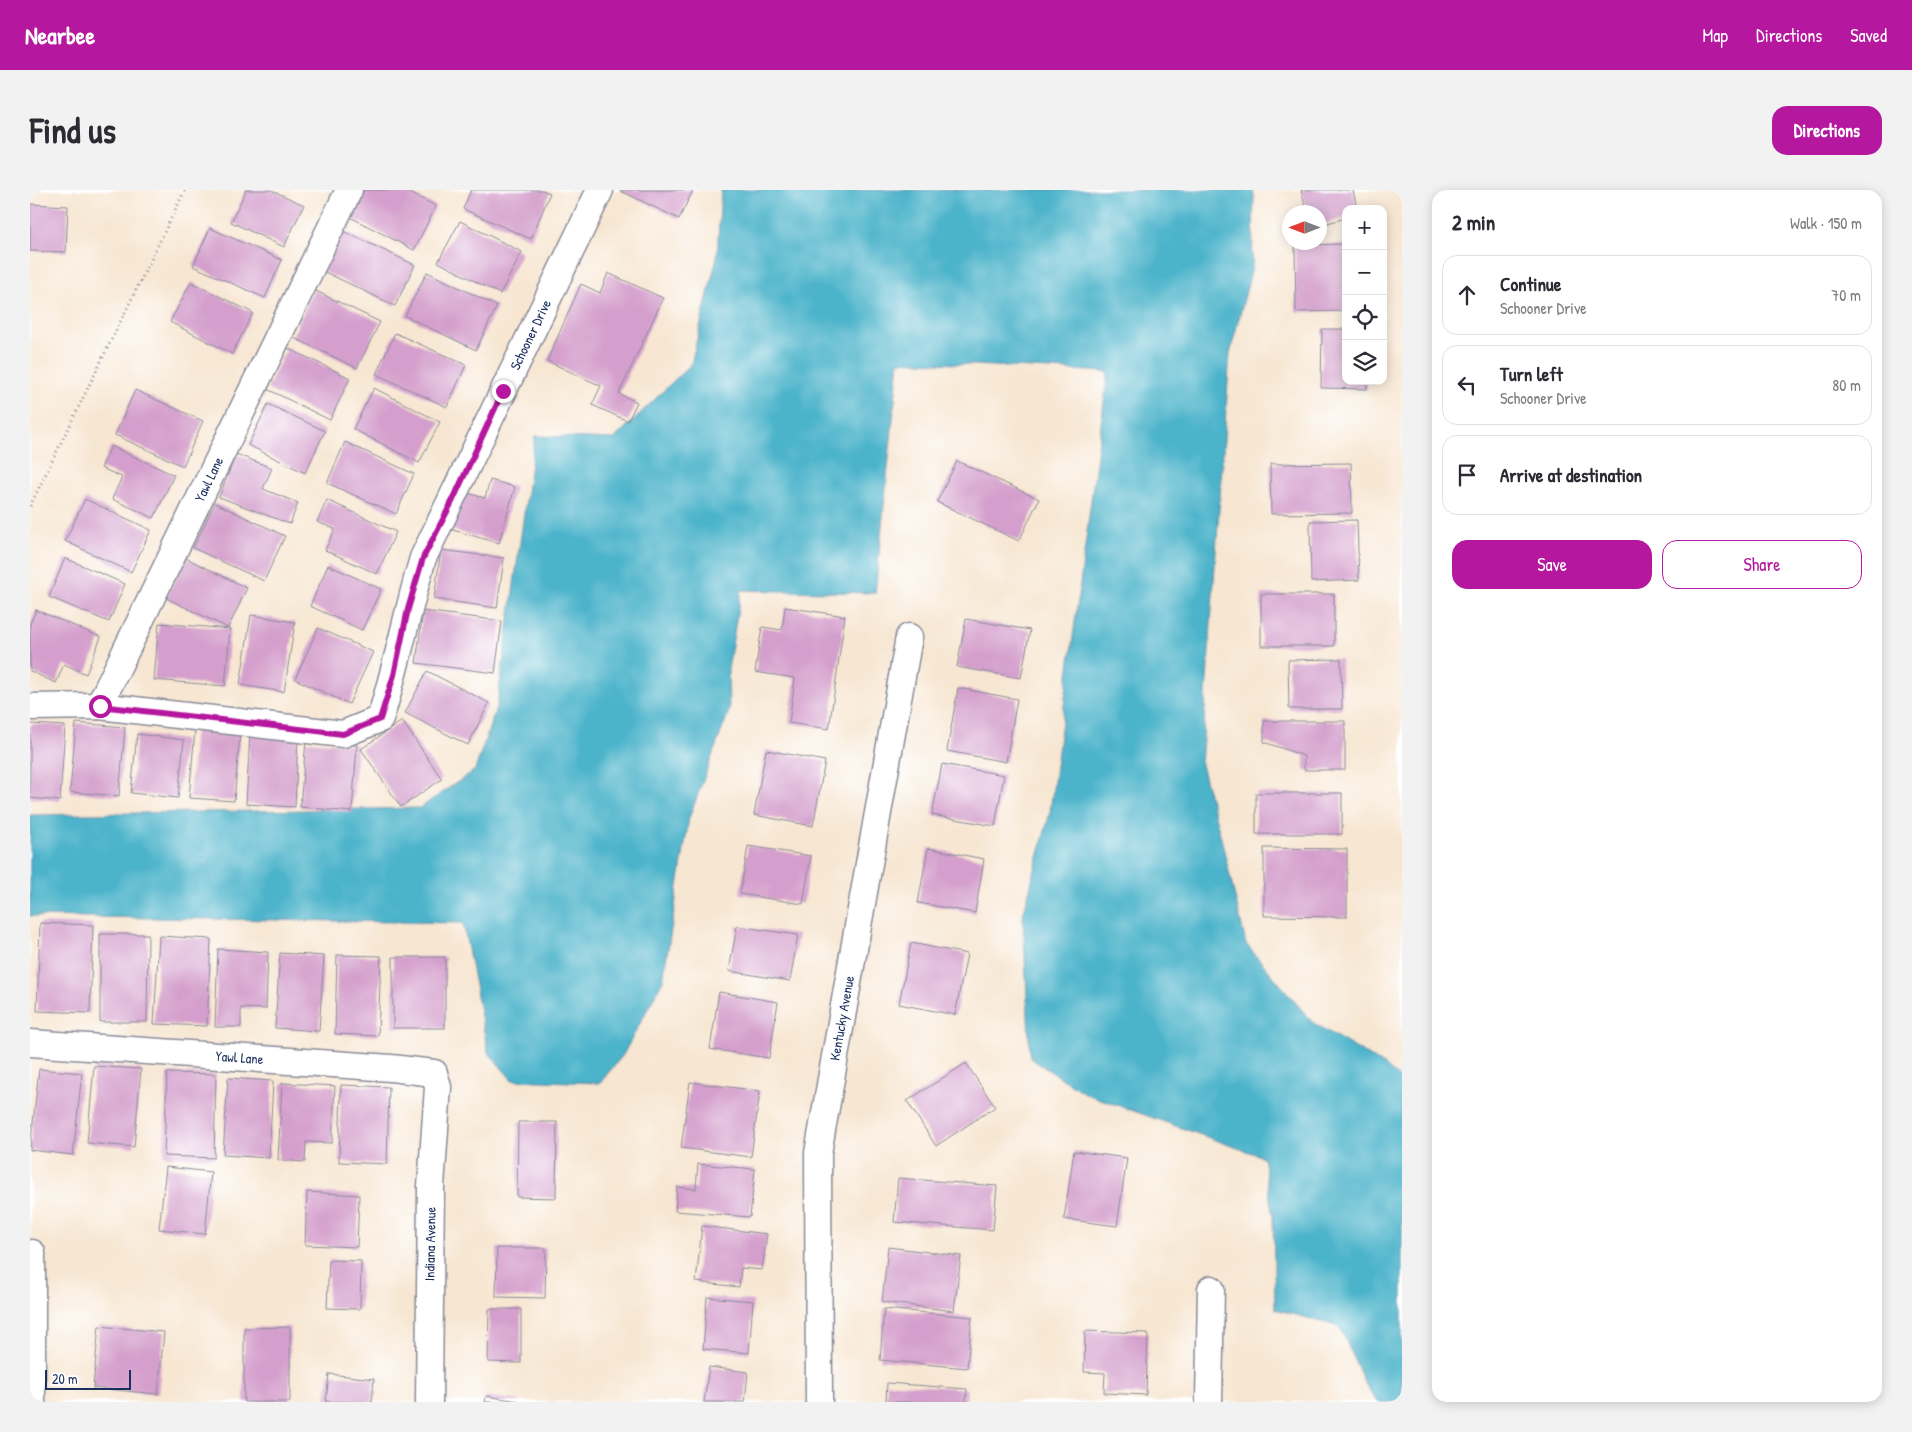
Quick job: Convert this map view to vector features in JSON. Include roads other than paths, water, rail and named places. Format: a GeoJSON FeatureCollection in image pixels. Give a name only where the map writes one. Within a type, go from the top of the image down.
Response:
{"type":"FeatureCollection","features":[{"type":"Feature","properties":{"kind":"street","name":"Yawl Lane"},"geometry":{"type":"LineString","coordinates":[[100,706],[349,190]]}},
{"type":"Feature","properties":{"kind":"street","name":"Schooner Drive"},"geometry":{"type":"LineString","coordinates":[[100,706],[343,734],[380,719],[394,675],[408,609],[423,558],[453,500],[600,190]]}},
{"type":"Feature","properties":{"kind":"street","name":"Kentucky Avenue"},"geometry":{"type":"LineString","coordinates":[[819,1402],[818,1153],[908,637]]}},
{"type":"Feature","properties":{"kind":"street"},"geometry":{"type":"LineString","coordinates":[[30,707],[100,706]]}},
{"type":"Feature","properties":{"kind":"street","name":"Yawl Lane"},"geometry":{"type":"LineString","coordinates":[[30,1043],[391,1068],[434,1073],[438,1087]]}},
{"type":"Feature","properties":{"kind":"street","name":"Indiana Avenue"},"geometry":{"type":"LineString","coordinates":[[429,1402],[431,1186],[438,1087]]}},
{"type":"Feature","properties":{"kind":"street"},"geometry":{"type":"LineString","coordinates":[[32,1253],[32,1402]]}},
{"type":"Feature","properties":{"kind":"street"},"geometry":{"type":"LineString","coordinates":[[1209,1402],[1211,1289]]}},
{"type":"Feature","properties":{"kind":"water"},"geometry":{"type":"Polygon","coordinates":[[[721,190],[1252,190],[1254,195],[1252,268],[1230,353],[1201,765],[1221,838],[1246,944],[1312,1022],[1387,1067],[1402,1081],[1402,1402],[1377,1402],[1364,1382],[1340,1327],[1275,1309],[1273,1217],[1263,1157],[1086,1094],[1030,1058],[1023,915],[1050,812],[1108,372],[899,361],[875,593],[741,590],[728,669],[729,711],[689,818],[663,980],[623,1055],[600,1083],[512,1080],[488,1052],[463,923],[30,916],[30,815],[420,808],[475,770],[497,705],[535,436],[614,439],[691,364],[717,257],[721,190]]]}}]}
